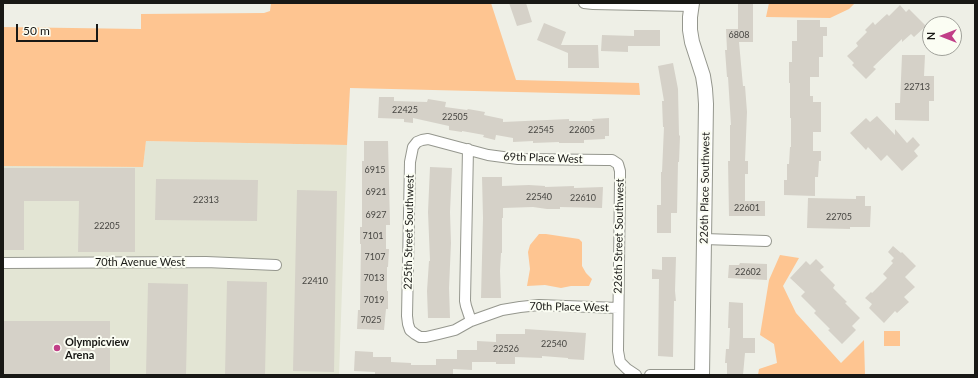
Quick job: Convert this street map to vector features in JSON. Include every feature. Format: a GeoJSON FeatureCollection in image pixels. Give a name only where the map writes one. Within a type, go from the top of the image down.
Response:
{"type":"FeatureCollection","features":[{"type":"Feature","properties":{"kind":"street"},"geometry":{"type":"LineString","coordinates":[[584,3],[692,4]]}},
{"type":"Feature","properties":{"kind":"street","name":"226th Place Southwest"},"geometry":{"type":"LineString","coordinates":[[692,4],[690,30],[692,42],[703,76],[706,104],[702,375]]}},
{"type":"Feature","properties":{"kind":"street","name":"69th Place West"},"geometry":{"type":"LineString","coordinates":[[422,140],[428,139],[488,155],[518,159],[612,160],[618,164]]}},
{"type":"Feature","properties":{"kind":"street","name":"225th Street Southwest"},"geometry":{"type":"LineString","coordinates":[[410,330],[407,316],[410,162],[413,147],[417,142],[422,140]]}},
{"type":"Feature","properties":{"kind":"street"},"geometry":{"type":"LineString","coordinates":[[468,149],[465,301],[471,321]]}},
{"type":"Feature","properties":{"kind":"street","name":"226th Street Southwest"},"geometry":{"type":"LineString","coordinates":[[618,164],[620,171],[618,308]]}},
{"type":"Feature","properties":{"kind":"street"},"geometry":{"type":"LineString","coordinates":[[704,239],[766,241]]}},
{"type":"Feature","properties":{"kind":"street","name":"70th Avenue West"},"geometry":{"type":"LineString","coordinates":[[3,262],[206,262],[276,265]]}},
{"type":"Feature","properties":{"kind":"street","name":"70th Place West"},"geometry":{"type":"LineString","coordinates":[[410,330],[420,337],[426,337],[455,330],[471,321],[502,310],[520,307],[539,305],[618,308],[618,351],[620,362],[626,369],[636,375]]}},
{"type":"Feature","properties":{"kind":"street"},"geometry":{"type":"LineString","coordinates":[[650,375],[702,375]]}},
{"type":"Feature","properties":{"kind":"shaded area"},"geometry":{"type":"Polygon","coordinates":[[[271,3],[491,3],[516,80],[639,83],[640,95],[350,88],[347,145],[146,141],[143,167],[3,166],[3,27],[141,29],[141,14],[264,13],[270,11],[271,3]]]}},
{"type":"Feature","properties":{"kind":"shaded area"},"geometry":{"type":"Polygon","coordinates":[[[769,3],[855,3],[849,9],[830,18],[766,17],[769,3]]]}},
{"type":"Feature","properties":{"kind":"shaded area"},"geometry":{"type":"Polygon","coordinates":[[[146,141],[347,145],[339,375],[3,375],[3,166],[143,167],[146,141]]]}},
{"type":"Feature","properties":{"kind":"shaded area"},"geometry":{"type":"Polygon","coordinates":[[[539,234],[579,239],[582,242],[582,266],[592,279],[589,286],[571,286],[561,288],[545,285],[527,286],[530,269],[528,252],[530,245],[539,234]]]}},
{"type":"Feature","properties":{"kind":"shaded area"},"geometry":{"type":"Polygon","coordinates":[[[780,255],[799,258],[783,286],[796,313],[841,363],[864,340],[865,375],[758,375],[759,369],[777,363],[774,344],[760,335],[769,280],[780,255]]]}},
{"type":"Feature","properties":{"kind":"shaded area"},"geometry":{"type":"Polygon","coordinates":[[[884,331],[900,331],[900,346],[884,346],[884,331]]]}},
{"type":"Feature","properties":{"kind":"building"},"geometry":{"type":"Polygon","coordinates":[[[509,3],[526,3],[532,22],[517,26],[509,3]]]}},
{"type":"Feature","properties":{"kind":"building"},"geometry":{"type":"Polygon","coordinates":[[[738,3],[753,3],[753,42],[739,42],[747,112],[745,161],[748,161],[748,174],[745,174],[745,201],[765,201],[765,216],[729,216],[728,161],[730,161],[731,125],[725,50],[727,50],[726,29],[738,29],[738,3]]]}},
{"type":"Feature","properties":{"kind":"building"},"geometry":{"type":"Polygon","coordinates":[[[900,5],[906,12],[909,9],[922,22],[922,30],[914,37],[911,34],[902,42],[902,39],[873,67],[876,69],[866,79],[852,65],[854,63],[847,56],[858,46],[856,43],[867,32],[865,30],[873,22],[875,25],[887,14],[889,16],[900,5]]]}},
{"type":"Feature","properties":{"kind":"building"},"geometry":{"type":"Polygon","coordinates":[[[797,20],[820,20],[820,27],[827,27],[827,36],[823,36],[823,57],[819,57],[819,77],[810,77],[810,96],[813,96],[813,102],[821,102],[821,132],[813,132],[813,151],[821,151],[818,177],[815,177],[815,196],[784,195],[784,180],[787,180],[787,164],[789,164],[791,147],[789,62],[792,62],[792,41],[797,41],[797,20]]]}},
{"type":"Feature","properties":{"kind":"building"},"geometry":{"type":"Polygon","coordinates":[[[544,23],[566,32],[561,45],[598,45],[599,68],[568,68],[568,53],[537,40],[544,23]]]}},
{"type":"Feature","properties":{"kind":"building"},"geometry":{"type":"Polygon","coordinates":[[[634,30],[660,30],[660,46],[628,46],[628,52],[601,51],[602,35],[634,36],[634,30]]]}},
{"type":"Feature","properties":{"kind":"building"},"geometry":{"type":"Polygon","coordinates":[[[902,55],[925,56],[924,76],[934,76],[934,101],[929,101],[929,121],[895,120],[895,103],[900,103],[902,55]]]}},
{"type":"Feature","properties":{"kind":"building"},"geometry":{"type":"Polygon","coordinates":[[[673,63],[678,89],[680,136],[677,213],[671,213],[671,233],[657,233],[657,205],[661,205],[661,172],[664,127],[662,101],[664,101],[658,66],[673,63]]]}},
{"type":"Feature","properties":{"kind":"building"},"geometry":{"type":"Polygon","coordinates":[[[379,97],[394,97],[394,101],[427,102],[428,99],[446,102],[445,107],[485,112],[484,115],[503,119],[503,122],[569,119],[569,121],[593,121],[592,119],[609,118],[609,136],[605,136],[605,139],[584,140],[584,143],[533,143],[533,141],[513,142],[513,138],[496,135],[495,140],[483,137],[484,135],[449,130],[449,126],[413,118],[413,123],[404,122],[404,119],[378,118],[379,97]]]}},
{"type":"Feature","properties":{"kind":"building"},"geometry":{"type":"Polygon","coordinates":[[[877,116],[895,135],[895,129],[907,143],[913,137],[920,145],[914,151],[918,156],[902,171],[887,155],[881,161],[868,147],[866,150],[850,133],[866,118],[870,122],[877,116]]]}},
{"type":"Feature","properties":{"kind":"building"},"geometry":{"type":"Polygon","coordinates":[[[364,141],[388,141],[390,225],[386,225],[386,249],[389,249],[387,267],[388,309],[386,309],[384,330],[357,329],[358,310],[360,310],[360,227],[362,227],[362,161],[364,161],[364,141]]]}},
{"type":"Feature","properties":{"kind":"building"},"geometry":{"type":"Polygon","coordinates":[[[430,167],[452,168],[450,212],[450,318],[428,318],[427,291],[430,261],[428,212],[430,167]]]}},
{"type":"Feature","properties":{"kind":"building"},"geometry":{"type":"Polygon","coordinates":[[[3,168],[135,168],[135,252],[78,252],[79,201],[24,201],[24,250],[3,250],[3,168]]]}},
{"type":"Feature","properties":{"kind":"building"},"geometry":{"type":"Polygon","coordinates":[[[482,177],[502,177],[502,186],[574,186],[574,188],[603,187],[602,208],[503,208],[500,271],[501,298],[481,298],[483,218],[482,177]]]}},
{"type":"Feature","properties":{"kind":"building"},"geometry":{"type":"Polygon","coordinates":[[[156,179],[258,180],[257,221],[155,220],[156,179]]]}},
{"type":"Feature","properties":{"kind":"building"},"geometry":{"type":"Polygon","coordinates":[[[297,190],[337,191],[334,372],[293,371],[297,190]]]}},
{"type":"Feature","properties":{"kind":"building"},"geometry":{"type":"Polygon","coordinates":[[[856,196],[865,196],[865,206],[871,206],[870,227],[850,227],[850,229],[807,228],[808,198],[856,199],[856,196]]]}},
{"type":"Feature","properties":{"kind":"building"},"geometry":{"type":"Polygon","coordinates":[[[893,246],[901,253],[902,252],[916,266],[905,277],[915,287],[904,297],[909,302],[897,313],[895,311],[884,323],[869,308],[872,304],[865,298],[887,278],[883,274],[893,263],[891,261],[894,258],[888,252],[893,246]]]}},
{"type":"Feature","properties":{"kind":"building"},"geometry":{"type":"Polygon","coordinates":[[[662,257],[676,257],[676,301],[674,301],[673,357],[658,356],[659,279],[652,279],[652,269],[662,270],[662,257]]]}},
{"type":"Feature","properties":{"kind":"building"},"geometry":{"type":"Polygon","coordinates":[[[816,259],[824,267],[820,270],[835,285],[833,288],[860,318],[852,326],[856,330],[842,344],[814,313],[816,311],[801,296],[805,292],[790,278],[806,261],[810,265],[816,259]]]}},
{"type":"Feature","properties":{"kind":"building"},"geometry":{"type":"Polygon","coordinates":[[[740,263],[767,264],[767,280],[728,278],[729,265],[739,265],[740,263]]]}},
{"type":"Feature","properties":{"kind":"building"},"geometry":{"type":"Polygon","coordinates":[[[227,281],[267,282],[265,375],[225,375],[227,281]]]}},
{"type":"Feature","properties":{"kind":"building"},"geometry":{"type":"Polygon","coordinates":[[[148,283],[188,284],[186,375],[146,375],[148,283]]]}},
{"type":"Feature","properties":{"kind":"building"},"geometry":{"type":"Polygon","coordinates":[[[729,302],[743,303],[743,338],[755,338],[755,353],[745,353],[743,375],[727,375],[727,363],[725,363],[726,349],[729,349],[729,302]]]}},
{"type":"Feature","properties":{"kind":"building","name":"Olympicview Arena"},"geometry":{"type":"Polygon","coordinates":[[[3,321],[110,321],[110,375],[3,375],[3,321]]]}},
{"type":"Feature","properties":{"kind":"building"},"geometry":{"type":"Polygon","coordinates":[[[525,329],[586,333],[584,360],[542,356],[542,358],[515,357],[515,364],[472,362],[472,370],[453,369],[453,375],[375,375],[375,372],[354,371],[355,351],[373,352],[373,357],[391,357],[391,362],[411,363],[411,365],[436,365],[436,359],[457,359],[457,350],[477,350],[477,341],[496,342],[496,334],[525,334],[525,329]]]}},
{"type":"Feature","properties":{"kind":"place","name":"Olympicview Arena"},"geometry":{"type":"Point","coordinates":[57,348]}}]}
